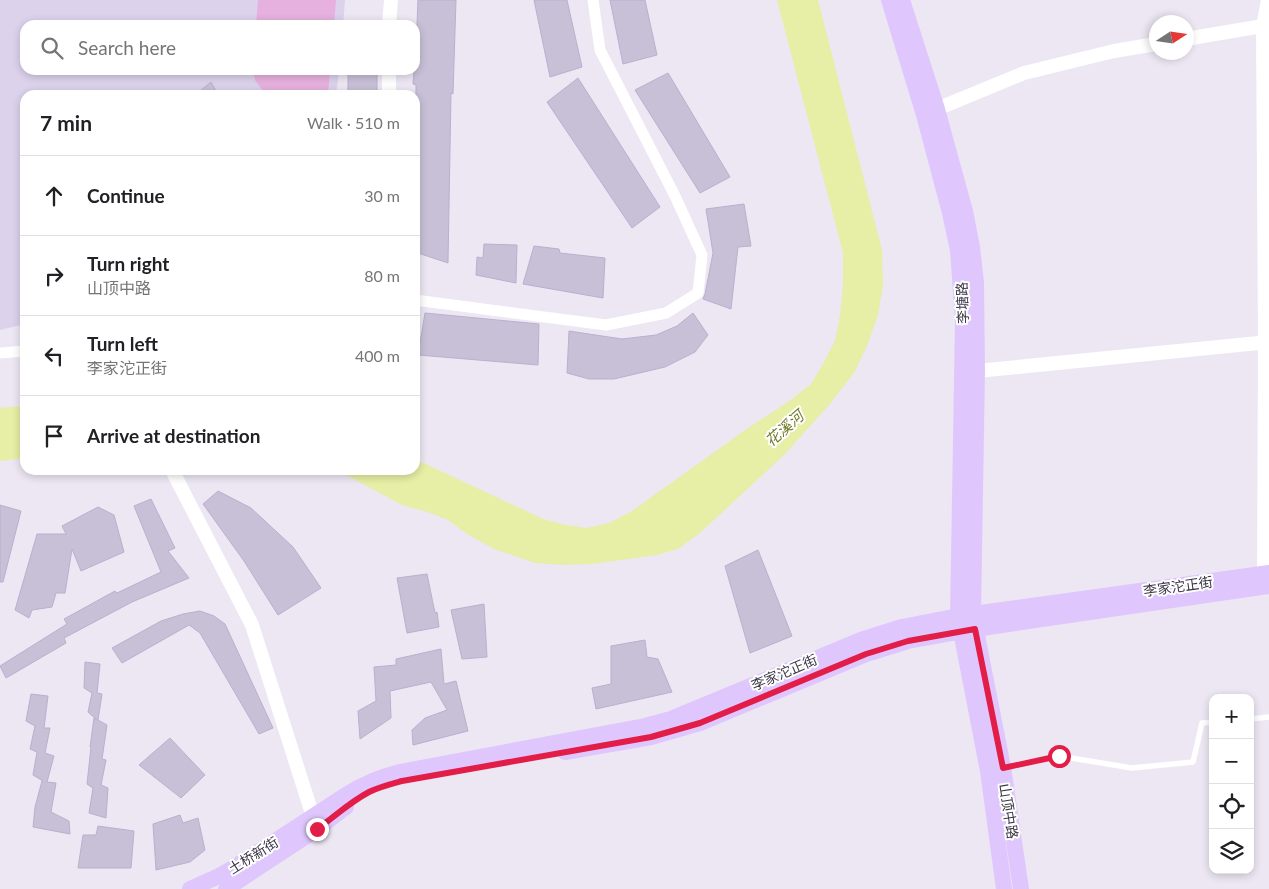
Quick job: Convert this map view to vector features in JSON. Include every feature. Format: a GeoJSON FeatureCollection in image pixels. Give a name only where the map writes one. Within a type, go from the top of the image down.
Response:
{"type":"FeatureCollection","features":[{"type":"Feature","properties":{"kind":"main road","name":"李塘路"},"geometry":{"type":"LineString","coordinates":[[889,0],[931,112],[965,211],[972,247],[976,283],[977,371],[966,623]]}},
{"type":"Feature","properties":{"kind":"main road","name":"李塘路"},"geometry":{"type":"LineString","coordinates":[[902,0],[931,112],[958,250],[963,321],[966,623]]}},
{"type":"Feature","properties":{"kind":"main road","name":"李家沱正街"},"geometry":{"type":"LineString","coordinates":[[315,823],[363,785],[381,777],[645,726],[671,719],[695,711],[861,640],[902,627],[966,623],[1266,580]]}},
{"type":"Feature","properties":{"kind":"main road","name":"山顶中路"},"geometry":{"type":"LineString","coordinates":[[966,623],[1003,768],[1021,889]]}},
{"type":"Feature","properties":{"kind":"main road","name":"山顶中路"},"geometry":{"type":"LineString","coordinates":[[966,623],[1004,889]]}},
{"type":"Feature","properties":{"kind":"main road","name":"土桥新街"},"geometry":{"type":"LineString","coordinates":[[190,889],[219,876],[315,823]]}},
{"type":"Feature","properties":{"kind":"main road","name":"土桥新街"},"geometry":{"type":"LineString","coordinates":[[226,889],[315,823]]}},
{"type":"Feature","properties":{"kind":"street"},"geometry":{"type":"LineString","coordinates":[[389,20],[391,0]]}},
{"type":"Feature","properties":{"kind":"street"},"geometry":{"type":"LineString","coordinates":[[420,301],[606,325],[666,313],[698,294],[702,255],[675,196],[600,50],[593,0]]}},
{"type":"Feature","properties":{"kind":"street"},"geometry":{"type":"LineString","coordinates":[[1266,580],[1266,26],[1268,0]]}},
{"type":"Feature","properties":{"kind":"street"},"geometry":{"type":"LineString","coordinates":[[1194,38],[1266,26]]}},
{"type":"Feature","properties":{"kind":"street"},"geometry":{"type":"LineString","coordinates":[[931,112],[1024,73],[1114,51],[1149,45]]}},
{"type":"Feature","properties":{"kind":"street"},"geometry":{"type":"LineString","coordinates":[[388,90],[389,75]]}},
{"type":"Feature","properties":{"kind":"street"},"geometry":{"type":"LineString","coordinates":[[977,371],[1267,342]]}},
{"type":"Feature","properties":{"kind":"street"},"geometry":{"type":"LineString","coordinates":[[0,354],[20,352]]}},
{"type":"Feature","properties":{"kind":"street"},"geometry":{"type":"LineString","coordinates":[[175,475],[252,625],[315,823]]}},
{"type":"Feature","properties":{"kind":"lane"},"geometry":{"type":"LineString","coordinates":[[1254,719],[1269,717]]}},
{"type":"Feature","properties":{"kind":"lane"},"geometry":{"type":"LineString","coordinates":[[1003,768],[1059,756],[1132,768],[1193,762],[1202,724],[1209,723]]}},
{"type":"Feature","properties":{"kind":"shaded area"},"geometry":{"type":"Polygon","coordinates":[[[0,0],[345,0],[343,20],[20,20],[20,75],[338,75],[337,90],[20,90],[20,325],[0,330],[0,0]]]}},
{"type":"Feature","properties":{"kind":"shaded area"},"geometry":{"type":"Polygon","coordinates":[[[258,0],[336,0],[334,20],[256,20],[258,0]]]}},
{"type":"Feature","properties":{"kind":"shaded area"},"geometry":{"type":"Polygon","coordinates":[[[254,75],[330,75],[328,90],[262,90],[255,80],[254,75]]]}},
{"type":"Feature","properties":{"kind":"water","name":"花溪河"},"geometry":{"type":"Polygon","coordinates":[[[777,0],[818,0],[882,250],[883,285],[878,315],[867,346],[854,373],[829,405],[785,454],[700,533],[678,549],[657,555],[592,564],[563,565],[535,563],[494,549],[467,534],[448,520],[402,505],[346,475],[420,475],[420,461],[543,519],[586,528],[609,523],[632,511],[811,384],[835,341],[843,286],[843,253],[777,0]]]}},
{"type":"Feature","properties":{"kind":"water"},"geometry":{"type":"Polygon","coordinates":[[[20,406],[20,459],[0,461],[0,408],[20,406]]]}},
{"type":"Feature","properties":{"kind":"building"},"geometry":{"type":"Polygon","coordinates":[[[418,0],[456,0],[453,94],[451,93],[448,263],[420,254],[420,90],[416,90],[416,85],[413,84],[414,75],[420,75],[420,20],[417,20],[418,0]]]}},
{"type":"Feature","properties":{"kind":"building"},"geometry":{"type":"Polygon","coordinates":[[[534,0],[567,0],[582,67],[550,77],[534,0]]]}},
{"type":"Feature","properties":{"kind":"building"},"geometry":{"type":"Polygon","coordinates":[[[610,0],[645,0],[657,55],[623,64],[610,0]]]}},
{"type":"Feature","properties":{"kind":"building"},"geometry":{"type":"Polygon","coordinates":[[[668,73],[730,177],[700,193],[635,90],[668,73]]]}},
{"type":"Feature","properties":{"kind":"building"},"geometry":{"type":"Polygon","coordinates":[[[348,75],[377,75],[377,90],[348,90],[348,75]]]}},
{"type":"Feature","properties":{"kind":"building"},"geometry":{"type":"Polygon","coordinates":[[[578,78],[660,207],[632,228],[547,102],[578,78]]]}},
{"type":"Feature","properties":{"kind":"building"},"geometry":{"type":"Polygon","coordinates":[[[211,82],[215,90],[201,90],[211,82]]]}},
{"type":"Feature","properties":{"kind":"building"},"geometry":{"type":"Polygon","coordinates":[[[744,204],[751,246],[738,247],[731,309],[703,299],[713,253],[706,209],[744,204]]]}},
{"type":"Feature","properties":{"kind":"building"},"geometry":{"type":"Polygon","coordinates":[[[484,244],[517,245],[516,283],[476,275],[477,257],[483,258],[484,244]]]}},
{"type":"Feature","properties":{"kind":"building"},"geometry":{"type":"Polygon","coordinates":[[[534,246],[559,249],[560,253],[605,258],[603,298],[523,284],[534,246]]]}},
{"type":"Feature","properties":{"kind":"building"},"geometry":{"type":"Polygon","coordinates":[[[425,313],[539,324],[538,365],[420,355],[425,313]]]}},
{"type":"Feature","properties":{"kind":"building"},"geometry":{"type":"Polygon","coordinates":[[[693,313],[708,335],[695,352],[665,367],[614,379],[589,379],[567,373],[569,331],[622,339],[656,335],[677,326],[693,313]]]}},
{"type":"Feature","properties":{"kind":"building"},"geometry":{"type":"Polygon","coordinates":[[[218,491],[251,508],[293,547],[321,588],[278,615],[244,561],[203,504],[218,491]]]}},
{"type":"Feature","properties":{"kind":"building"},"geometry":{"type":"Polygon","coordinates":[[[151,499],[175,548],[168,551],[189,578],[132,602],[64,638],[66,643],[6,678],[0,666],[67,624],[64,619],[115,591],[117,593],[161,572],[134,506],[151,499]]]}},
{"type":"Feature","properties":{"kind":"building"},"geometry":{"type":"Polygon","coordinates":[[[0,505],[21,511],[3,582],[0,582],[0,505]]]}},
{"type":"Feature","properties":{"kind":"building"},"geometry":{"type":"Polygon","coordinates":[[[98,507],[114,515],[124,552],[81,571],[72,549],[65,593],[56,593],[52,607],[32,610],[29,618],[15,610],[37,534],[66,534],[62,526],[98,507]]]}},
{"type":"Feature","properties":{"kind":"building"},"geometry":{"type":"Polygon","coordinates":[[[758,550],[792,636],[750,653],[725,566],[758,550]]]}},
{"type":"Feature","properties":{"kind":"building"},"geometry":{"type":"Polygon","coordinates":[[[427,574],[439,627],[407,633],[397,578],[427,574]]]}},
{"type":"Feature","properties":{"kind":"building"},"geometry":{"type":"Polygon","coordinates":[[[484,604],[487,657],[462,659],[451,610],[484,604]]]}},
{"type":"Feature","properties":{"kind":"building"},"geometry":{"type":"Polygon","coordinates":[[[200,611],[214,616],[225,624],[273,728],[259,734],[200,633],[189,625],[122,663],[112,648],[161,621],[200,611]]]}},
{"type":"Feature","properties":{"kind":"building"},"geometry":{"type":"Polygon","coordinates":[[[645,640],[647,657],[658,659],[672,692],[596,709],[592,688],[611,684],[611,646],[645,640]]]}},
{"type":"Feature","properties":{"kind":"building"},"geometry":{"type":"Polygon","coordinates":[[[441,649],[444,684],[456,681],[468,731],[413,745],[412,730],[425,718],[447,710],[431,682],[390,691],[391,718],[360,739],[358,711],[376,701],[374,667],[396,665],[396,659],[441,649]]]}},
{"type":"Feature","properties":{"kind":"building"},"geometry":{"type":"Polygon","coordinates":[[[85,662],[100,664],[97,693],[102,694],[98,720],[107,725],[102,759],[106,760],[101,785],[108,788],[106,818],[89,813],[93,788],[87,784],[90,747],[94,718],[97,720],[88,712],[92,693],[84,688],[85,662]]]}},
{"type":"Feature","properties":{"kind":"building"},"geometry":{"type":"Polygon","coordinates":[[[31,694],[48,696],[44,728],[50,728],[45,753],[54,756],[47,782],[56,783],[51,812],[69,821],[70,834],[33,827],[35,807],[43,781],[33,775],[37,752],[30,749],[35,726],[26,721],[31,694]]]}},
{"type":"Feature","properties":{"kind":"building"},"geometry":{"type":"Polygon","coordinates":[[[170,738],[205,775],[181,798],[139,765],[170,738]]]}},
{"type":"Feature","properties":{"kind":"building"},"geometry":{"type":"Polygon","coordinates":[[[180,815],[183,823],[198,818],[205,850],[190,862],[156,870],[153,824],[180,815]]]}},
{"type":"Feature","properties":{"kind":"building"},"geometry":{"type":"Polygon","coordinates":[[[98,826],[134,831],[131,868],[78,868],[83,835],[96,835],[98,826]]]}},
{"type":"Feature","properties":{"kind":"route"},"geometry":{"type":"LineString","coordinates":[[317,829],[352,803],[368,793],[385,786],[402,781],[651,737],[678,730],[700,723],[886,647],[908,641],[975,629],[1003,768],[1059,756]]}}]}
